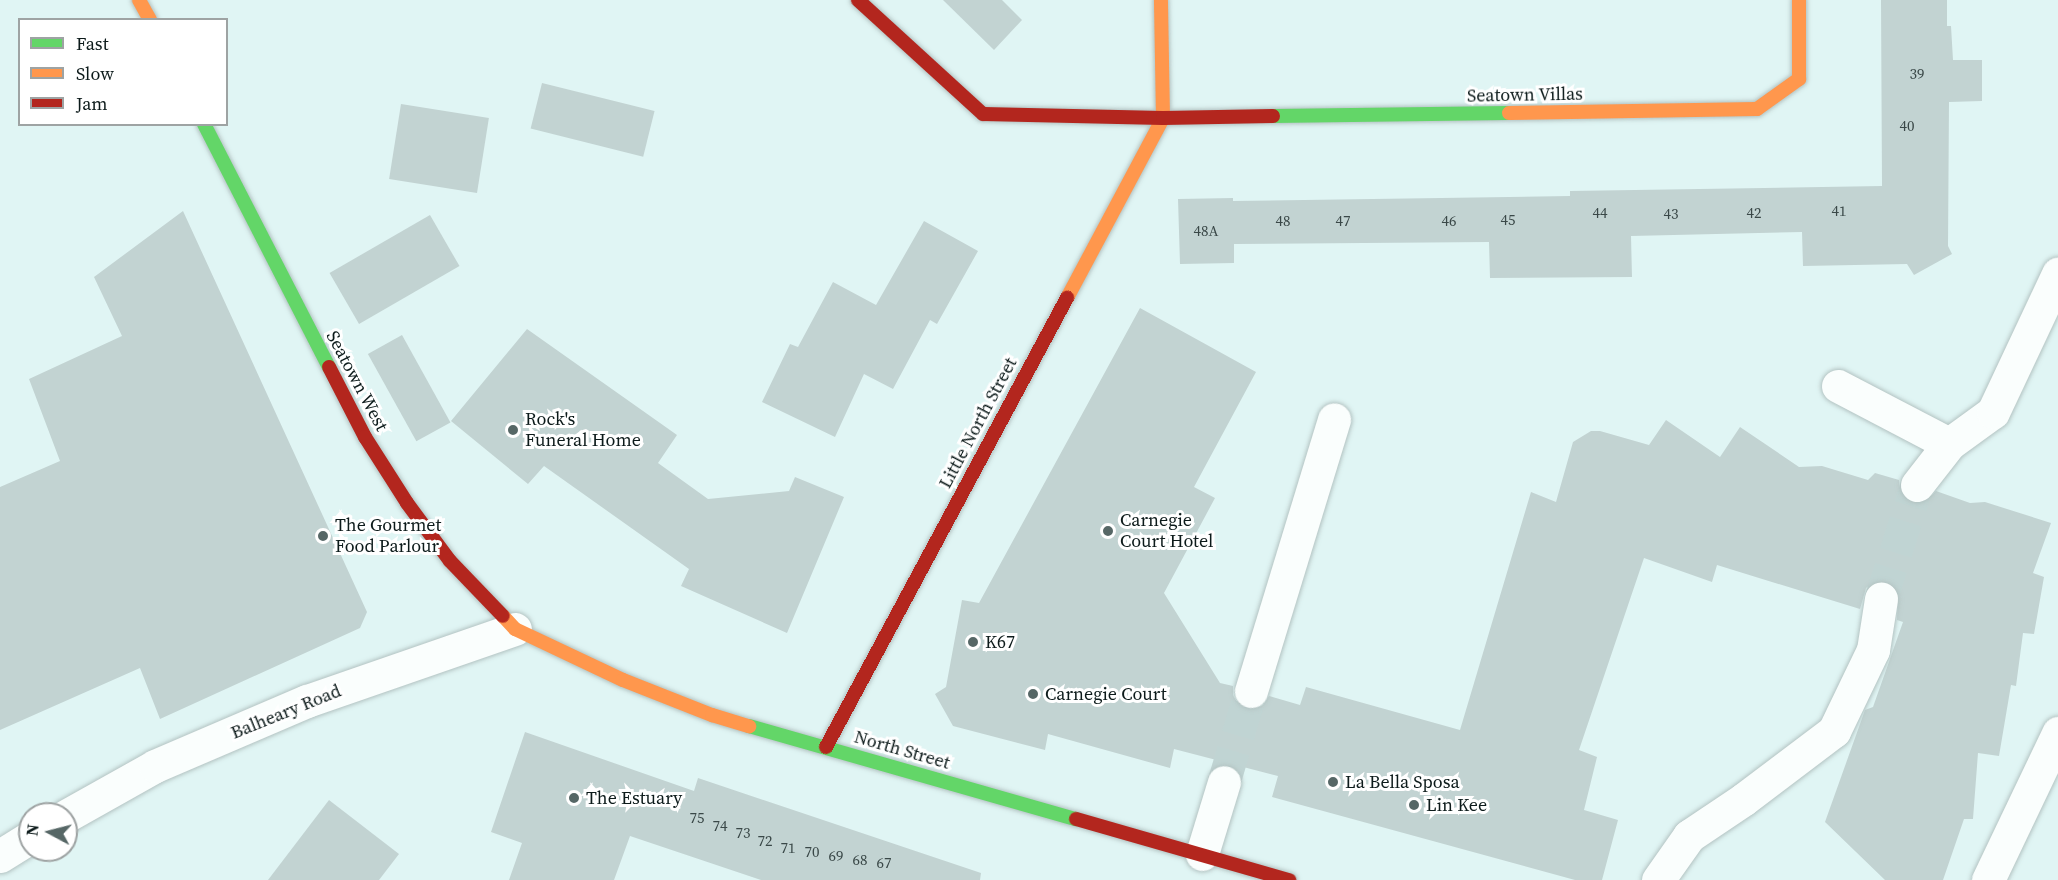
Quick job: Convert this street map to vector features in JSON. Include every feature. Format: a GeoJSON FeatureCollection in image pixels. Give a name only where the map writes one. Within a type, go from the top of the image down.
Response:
{"type":"FeatureCollection","features":[{"type":"Feature","properties":{"kind":"street"},"geometry":{"type":"LineString","coordinates":[[140,0],[149,18]]}},
{"type":"Feature","properties":{"kind":"street","name":"Seatown Villas"},"geometry":{"type":"LineString","coordinates":[[858,0],[983,114],[1163,118],[1757,110],[1798,79],[1799,0]]}},
{"type":"Feature","properties":{"kind":"street"},"geometry":{"type":"LineString","coordinates":[[1161,0],[1163,118]]}},
{"type":"Feature","properties":{"kind":"street","name":"Little North Street"},"geometry":{"type":"LineString","coordinates":[[826,747],[1163,118]]}},
{"type":"Feature","properties":{"kind":"street","name":"Seatown West"},"geometry":{"type":"LineString","coordinates":[[205,126],[365,438],[407,503],[450,561],[515,629]]}},
{"type":"Feature","properties":{"kind":"street"},"geometry":{"type":"LineString","coordinates":[[1917,485],[1949,444],[1993,412],[2058,274]]}},
{"type":"Feature","properties":{"kind":"street"},"geometry":{"type":"LineString","coordinates":[[1838,386],[1949,444]]}},
{"type":"Feature","properties":{"kind":"street"},"geometry":{"type":"LineString","coordinates":[[1251,691],[1334,419]]}},
{"type":"Feature","properties":{"kind":"street"},"geometry":{"type":"LineString","coordinates":[[1658,880],[1689,836],[1744,799],[1834,731],[1873,650],[1881,598]]}},
{"type":"Feature","properties":{"kind":"street","name":"North Street"},"geometry":{"type":"LineString","coordinates":[[515,629],[623,680],[712,715],[1289,880]]}},
{"type":"Feature","properties":{"kind":"street","name":"Balheary Road"},"geometry":{"type":"LineString","coordinates":[[78,809],[155,766],[307,701],[515,629]]}},
{"type":"Feature","properties":{"kind":"street"},"geometry":{"type":"LineString","coordinates":[[1988,880],[2058,733]]}},
{"type":"Feature","properties":{"kind":"street"},"geometry":{"type":"LineString","coordinates":[[1202,854],[1224,782]]}},
{"type":"Feature","properties":{"kind":"street"},"geometry":{"type":"LineString","coordinates":[[0,856],[18,845]]}},
{"type":"Feature","properties":{"kind":"building"},"geometry":{"type":"Polygon","coordinates":[[[943,0],[1002,0],[1022,20],[994,50],[943,0]]]}},
{"type":"Feature","properties":{"kind":"building"},"geometry":{"type":"Polygon","coordinates":[[[1881,0],[1947,0],[1947,26],[1951,26],[1953,60],[1982,60],[1982,101],[1949,102],[1948,246],[1952,254],[1914,275],[1907,264],[1803,266],[1802,232],[1631,236],[1632,277],[1490,278],[1489,242],[1234,244],[1234,263],[1180,264],[1178,199],[1233,198],[1233,201],[1570,196],[1570,191],[1882,186],[1881,0]]]}},
{"type":"Feature","properties":{"kind":"building"},"geometry":{"type":"Polygon","coordinates":[[[542,83],[655,111],[643,157],[531,129],[542,83]]]}},
{"type":"Feature","properties":{"kind":"building"},"geometry":{"type":"Polygon","coordinates":[[[401,104],[489,118],[477,193],[389,179],[401,104]]]}},
{"type":"Feature","properties":{"kind":"building"},"geometry":{"type":"Polygon","coordinates":[[[183,211],[367,612],[360,628],[160,719],[140,668],[0,730],[0,487],[60,461],[29,379],[122,336],[94,277],[183,211]]]}},
{"type":"Feature","properties":{"kind":"building"},"geometry":{"type":"Polygon","coordinates":[[[430,215],[460,266],[359,324],[330,273],[430,215]]]}},
{"type":"Feature","properties":{"kind":"building"},"geometry":{"type":"Polygon","coordinates":[[[924,221],[978,251],[937,324],[930,320],[893,389],[864,374],[835,437],[762,402],[790,344],[798,347],[833,282],[876,305],[924,221]]]}},
{"type":"Feature","properties":{"kind":"building"},"geometry":{"type":"Polygon","coordinates":[[[1140,308],[1256,372],[1194,487],[1215,498],[1164,593],[1220,683],[1233,686],[1233,695],[1237,703],[1246,709],[1256,709],[1263,705],[1269,696],[1300,705],[1306,687],[1460,730],[1531,492],[1556,502],[1573,442],[1591,431],[1600,431],[1649,445],[1666,420],[1720,457],[1740,427],[1799,467],[1822,466],[1868,480],[1875,473],[1899,480],[1900,493],[1905,499],[1914,503],[1925,502],[1936,491],[1970,503],[1985,502],[2051,523],[2033,573],[2044,577],[2034,634],[2023,633],[2016,686],[2011,685],[1999,756],[1978,753],[1973,819],[1964,819],[1943,880],[1885,880],[1825,822],[1865,710],[1873,707],[1903,622],[1897,620],[1898,592],[1892,584],[1883,580],[1874,582],[1866,588],[1860,609],[1717,565],[1712,582],[1644,558],[1579,750],[1597,757],[1584,810],[1618,820],[1602,880],[1575,880],[1272,797],[1278,776],[1174,749],[1170,768],[1048,734],[1045,750],[953,726],[935,694],[946,687],[962,600],[979,603],[1140,308]]]}},
{"type":"Feature","properties":{"kind":"building"},"geometry":{"type":"Polygon","coordinates":[[[527,329],[677,435],[658,463],[708,499],[789,491],[795,477],[844,497],[787,633],[681,586],[689,569],[544,466],[528,484],[451,421],[527,329]]]}},
{"type":"Feature","properties":{"kind":"building"},"geometry":{"type":"Polygon","coordinates":[[[402,335],[450,422],[416,441],[368,354],[402,335]]]}},
{"type":"Feature","properties":{"kind":"building"},"geometry":{"type":"Polygon","coordinates":[[[525,732],[694,791],[698,778],[981,873],[980,880],[761,880],[630,836],[614,880],[509,880],[522,843],[491,832],[525,732]]]}},
{"type":"Feature","properties":{"kind":"building"},"geometry":{"type":"Polygon","coordinates":[[[329,800],[399,854],[379,880],[268,880],[329,800]]]}},
{"type":"Feature","properties":{"kind":"tunnel"},"geometry":{"type":"LineString","coordinates":[[1881,599],[1917,485]]}},
{"type":"Feature","properties":{"kind":"tunnel"},"geometry":{"type":"LineString","coordinates":[[1224,782],[1251,691]]}},
{"type":"Feature","properties":{"kind":"traffic: fast"},"geometry":{"type":"LineString","coordinates":[[1273,116],[1509,113]]}},
{"type":"Feature","properties":{"kind":"traffic: fast"},"geometry":{"type":"LineString","coordinates":[[205,126],[329,367]]}},
{"type":"Feature","properties":{"kind":"traffic: fast"},"geometry":{"type":"LineString","coordinates":[[749,726],[1076,819]]}},
{"type":"Feature","properties":{"kind":"traffic: slow"},"geometry":{"type":"LineString","coordinates":[[139,0],[149,18]]}},
{"type":"Feature","properties":{"kind":"traffic: slow"},"geometry":{"type":"LineString","coordinates":[[1067,298],[1163,118],[1161,0]]}},
{"type":"Feature","properties":{"kind":"traffic: slow"},"geometry":{"type":"LineString","coordinates":[[1509,113],[1757,109],[1799,79],[1799,0]]}},
{"type":"Feature","properties":{"kind":"traffic: slow"},"geometry":{"type":"LineString","coordinates":[[503,616],[515,629],[623,680],[712,715],[749,726]]}},
{"type":"Feature","properties":{"kind":"traffic: jam"},"geometry":{"type":"LineString","coordinates":[[858,0],[983,114],[1163,118],[1273,116]]}},
{"type":"Feature","properties":{"kind":"traffic: jam"},"geometry":{"type":"LineString","coordinates":[[826,747],[1067,298]]}},
{"type":"Feature","properties":{"kind":"traffic: jam"},"geometry":{"type":"LineString","coordinates":[[329,367],[365,437],[407,503],[450,561],[503,616]]}},
{"type":"Feature","properties":{"kind":"traffic: jam"},"geometry":{"type":"LineString","coordinates":[[1076,819],[1289,880]]}},
{"type":"Feature","properties":{"kind":"place","name":"Rock's Funeral Home"},"geometry":{"type":"Point","coordinates":[513,430]}},
{"type":"Feature","properties":{"kind":"place","name":"Carnegie Court Hotel"},"geometry":{"type":"Point","coordinates":[1108,531]}},
{"type":"Feature","properties":{"kind":"place","name":"The Gourmet Food Parlour"},"geometry":{"type":"Point","coordinates":[323,536]}},
{"type":"Feature","properties":{"kind":"place","name":"K67"},"geometry":{"type":"Point","coordinates":[973,642]}},
{"type":"Feature","properties":{"kind":"place","name":"Carnegie Court"},"geometry":{"type":"Point","coordinates":[1033,694]}},
{"type":"Feature","properties":{"kind":"place","name":"La Bella Sposa"},"geometry":{"type":"Point","coordinates":[1333,782]}},
{"type":"Feature","properties":{"kind":"place","name":"The Estuary"},"geometry":{"type":"Point","coordinates":[574,798]}},
{"type":"Feature","properties":{"kind":"place","name":"Lin Kee"},"geometry":{"type":"Point","coordinates":[1414,805]}}]}
